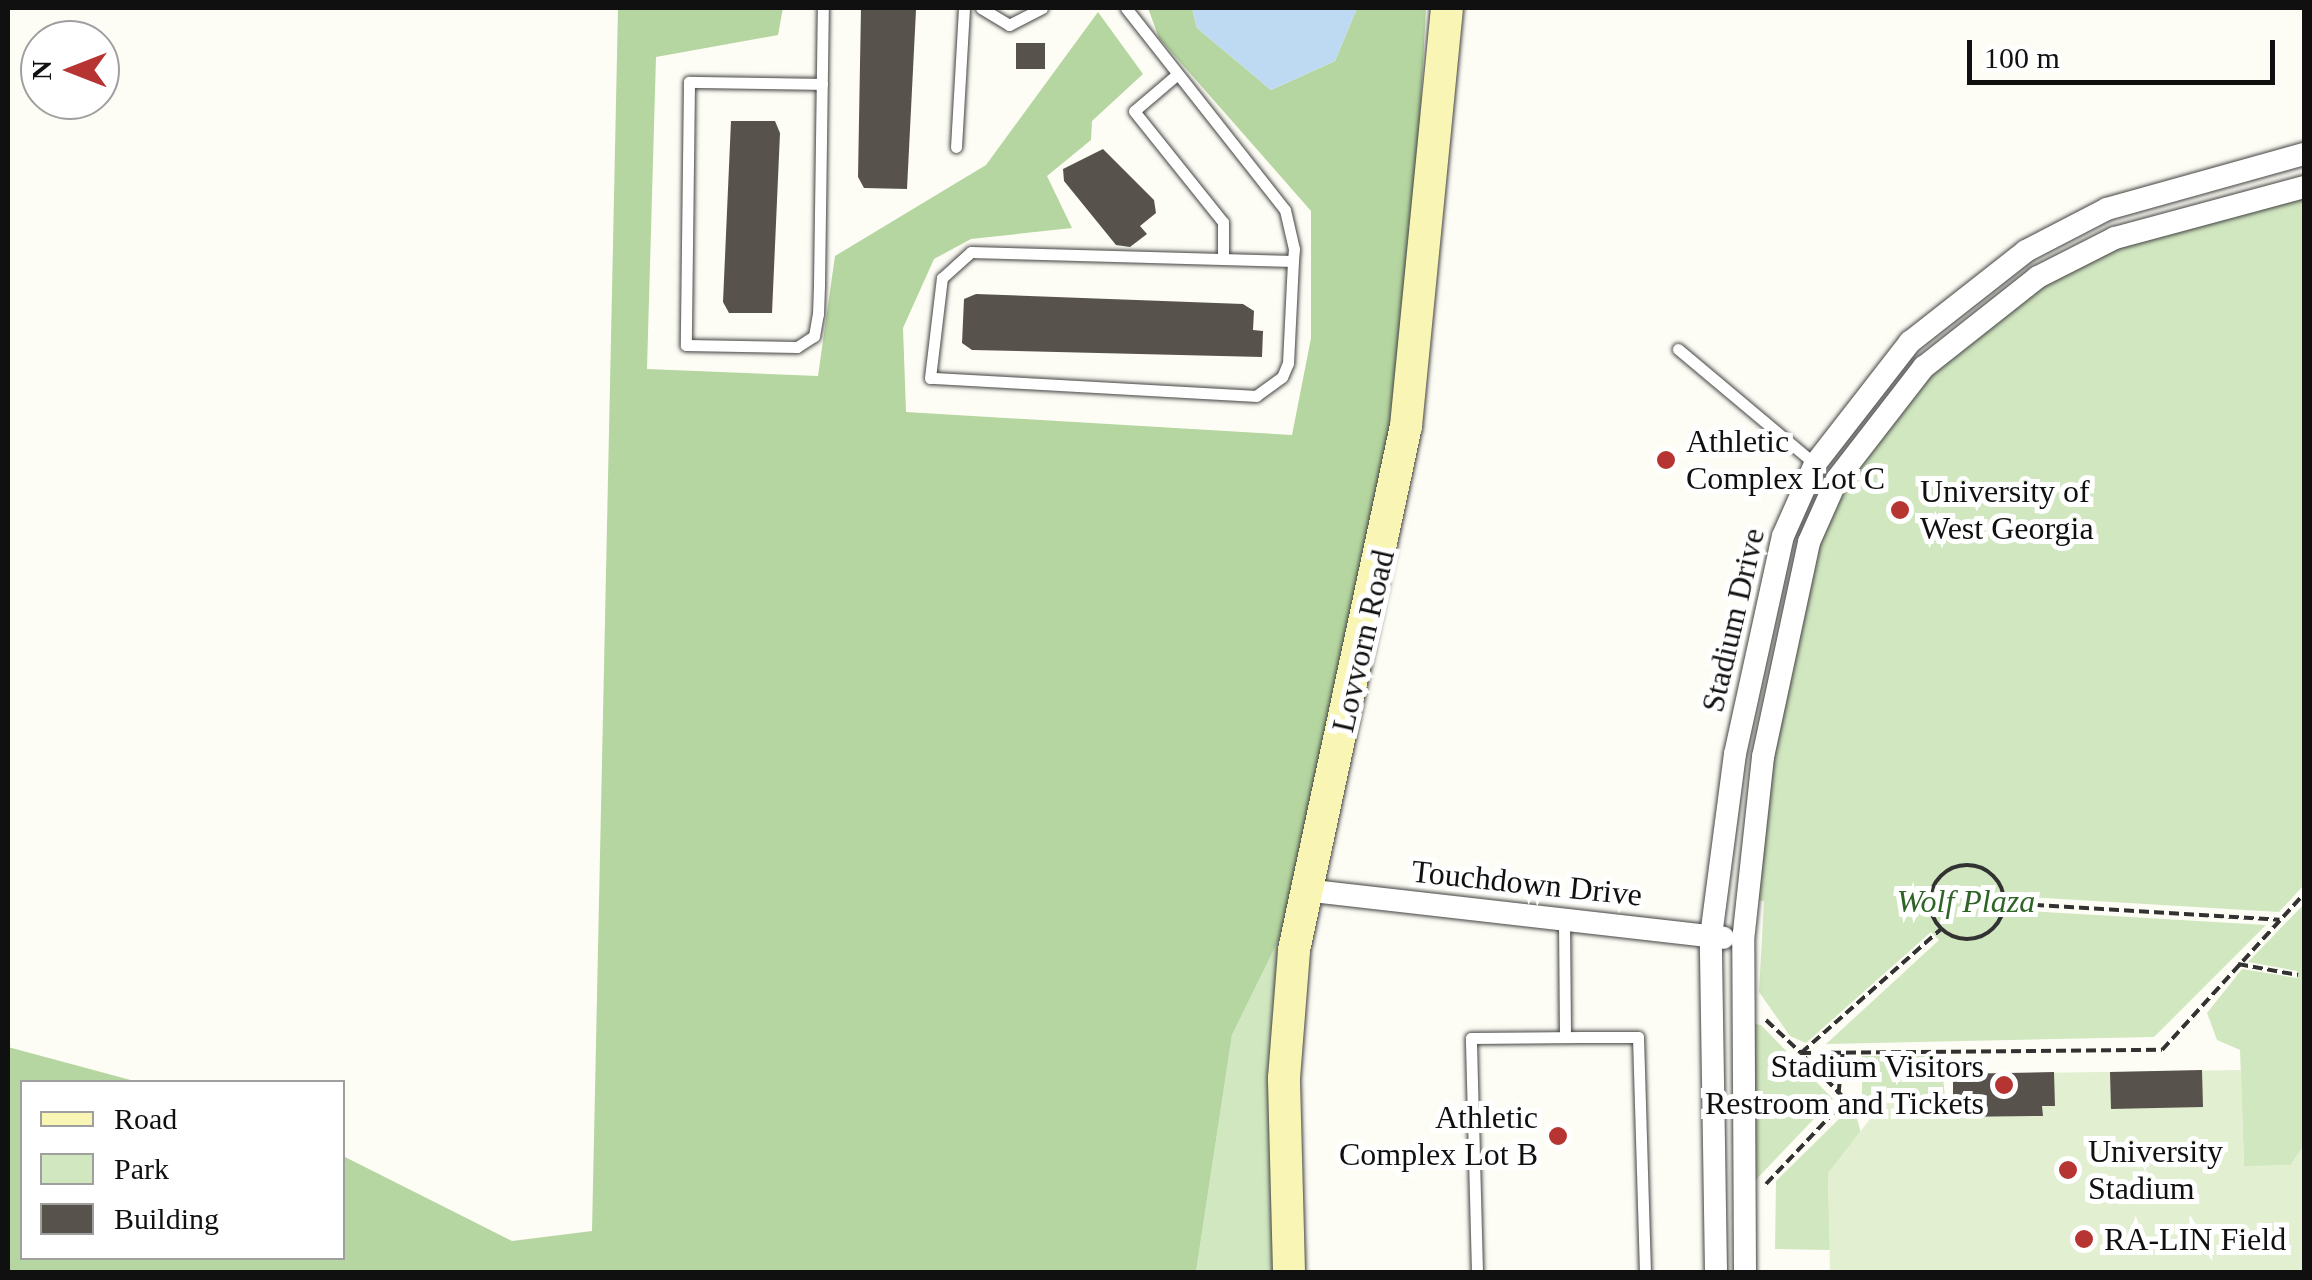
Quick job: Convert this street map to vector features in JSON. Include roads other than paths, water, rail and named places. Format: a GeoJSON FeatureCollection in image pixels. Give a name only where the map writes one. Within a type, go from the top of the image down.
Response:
{"type":"FeatureCollection","features":[{"type":"Feature","properties":{"kind":"street","name":"Lovvorn Road"},"geometry":{"type":"LineString","coordinates":[[1290,1272],[1285,1063],[1304,890],[1406,426],[1447,8]]}},
{"type":"Feature","properties":{"kind":"street","name":"Stadium Drive"},"geometry":{"type":"LineString","coordinates":[[1716,1272],[1711,936],[1734,754],[1783,536],[1815,464],[1910,342],[2026,251],[2107,209],[2304,154]]}},
{"type":"Feature","properties":{"kind":"street","name":"Stadium Drive"},"geometry":{"type":"LineString","coordinates":[[1745,1272],[1743,941],[1780,664],[1810,542],[1838,478],[1924,366],[2038,278],[2115,238],[2304,187]]}},
{"type":"Feature","properties":{"kind":"street","name":"Touchdown Drive"},"geometry":{"type":"LineString","coordinates":[[1304,890],[1743,941]]}},
{"type":"Feature","properties":{"kind":"lane"},"geometry":{"type":"LineString","coordinates":[[822,84],[689,82],[686,345],[797,347],[814,336],[822,84],[823,8]]}},
{"type":"Feature","properties":{"kind":"lane"},"geometry":{"type":"LineString","coordinates":[[956,148],[964,8]]}},
{"type":"Feature","properties":{"kind":"lane"},"geometry":{"type":"LineString","coordinates":[[981,8],[1010,26],[1042,8]]}},
{"type":"Feature","properties":{"kind":"lane"},"geometry":{"type":"LineString","coordinates":[[1126,8],[1174,77],[1285,210],[1293,262],[1288,363],[1266,394],[930,378],[932,309],[957,257],[1293,262]]}},
{"type":"Feature","properties":{"kind":"lane"},"geometry":{"type":"LineString","coordinates":[[1174,77],[1134,111],[1222,222],[1222,258]]}},
{"type":"Feature","properties":{"kind":"lane"},"geometry":{"type":"LineString","coordinates":[[1678,348],[1815,464]]}},
{"type":"Feature","properties":{"kind":"lane"},"geometry":{"type":"LineString","coordinates":[[1564,920],[1565,1037]]}},
{"type":"Feature","properties":{"kind":"lane"},"geometry":{"type":"LineString","coordinates":[[1477,1272],[1472,1038],[1565,1037],[1638,1037],[1645,1272]]}},
{"type":"Feature","properties":{"kind":"water"},"geometry":{"type":"Polygon","coordinates":[[[1192,8],[1357,8],[1335,61],[1271,90],[1197,28],[1192,8]]]}},
{"type":"Feature","properties":{"kind":"place","name":"Athletic Complex Lot C"},"geometry":{"type":"Point","coordinates":[1666,460]}},
{"type":"Feature","properties":{"kind":"place","name":"University of West Georgia"},"geometry":{"type":"Point","coordinates":[1900,510]}},
{"type":"Feature","properties":{"kind":"place","name":"Stadium Visitors Restroom and Tickets"},"geometry":{"type":"Point","coordinates":[2004,1085]}},
{"type":"Feature","properties":{"kind":"place","name":"Athletic Complex Lot B"},"geometry":{"type":"Point","coordinates":[1558,1136]}},
{"type":"Feature","properties":{"kind":"place","name":"University Stadium"},"geometry":{"type":"Point","coordinates":[2068,1170]}},
{"type":"Feature","properties":{"kind":"place","name":"RA-LIN Field"},"geometry":{"type":"Point","coordinates":[2084,1239]}},
{"type":"Feature","properties":{"kind":"park label","name":"Wolf Plaza"},"geometry":{"type":"Point","coordinates":[1966,901]}}]}
